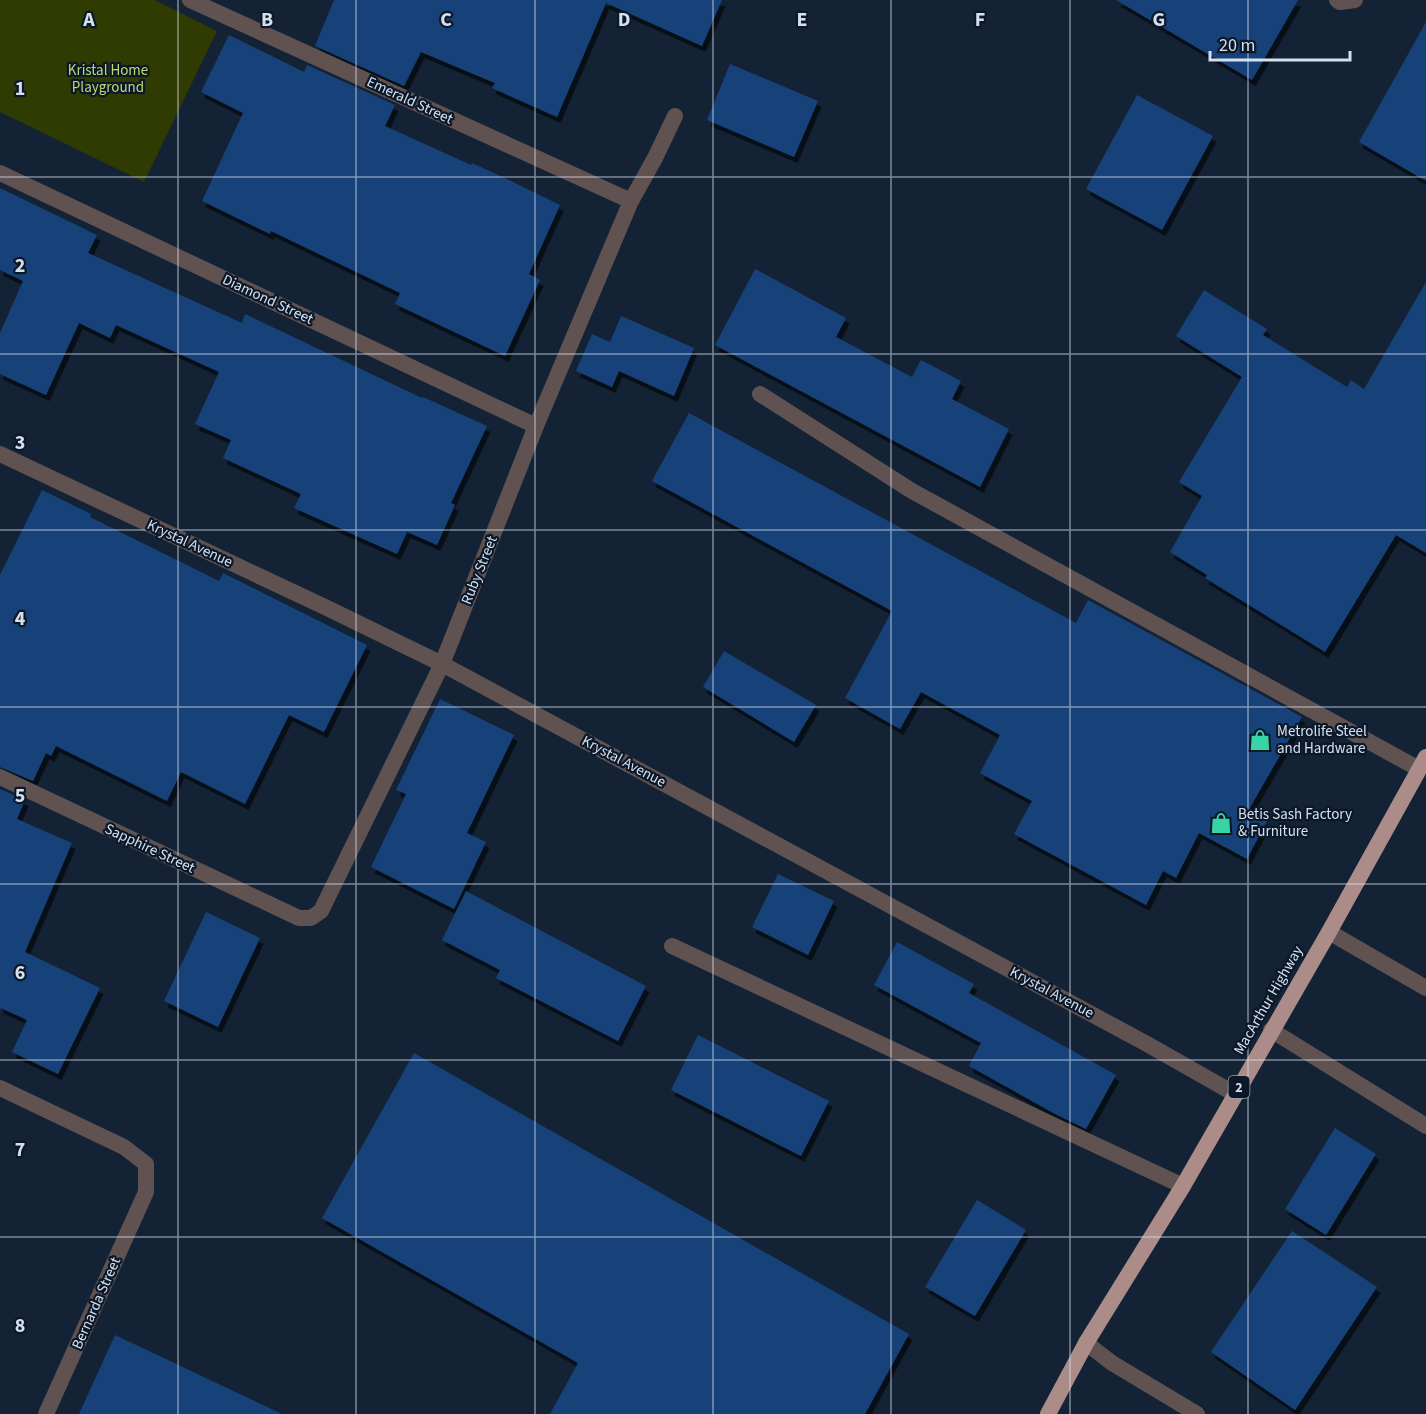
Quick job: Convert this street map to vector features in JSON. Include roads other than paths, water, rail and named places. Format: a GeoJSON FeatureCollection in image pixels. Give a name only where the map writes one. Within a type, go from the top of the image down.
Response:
{"type":"FeatureCollection","features":[{"type":"Feature","properties":{"kind":"highway","name":"MacArthur Highway"},"geometry":{"type":"LineString","coordinates":[[1048,1414],[1086,1343],[1183,1186],[1423,763]]}},
{"type":"Feature","properties":{"kind":"street","name":"Emerald Street"},"geometry":{"type":"LineString","coordinates":[[190,0],[631,201]]}},
{"type":"Feature","properties":{"kind":"street","name":"Ruby Street"},"geometry":{"type":"LineString","coordinates":[[299,918],[311,918],[321,912],[442,664],[536,426],[631,201],[675,116]]}},
{"type":"Feature","properties":{"kind":"street","name":"Diamond Street"},"geometry":{"type":"LineString","coordinates":[[0,173],[536,426]]}},
{"type":"Feature","properties":{"kind":"street"},"geometry":{"type":"LineString","coordinates":[[760,394],[912,491],[1423,763]]}},
{"type":"Feature","properties":{"kind":"street","name":"Krystal Avenue"},"geometry":{"type":"LineString","coordinates":[[0,454],[442,664],[1147,1044],[1235,1094]]}},
{"type":"Feature","properties":{"kind":"street","name":"Sapphire Street"},"geometry":{"type":"LineString","coordinates":[[0,777],[299,918]]}},
{"type":"Feature","properties":{"kind":"street"},"geometry":{"type":"LineString","coordinates":[[1329,932],[1426,988]]}},
{"type":"Feature","properties":{"kind":"street"},"geometry":{"type":"LineString","coordinates":[[672,946],[1183,1186]]}},
{"type":"Feature","properties":{"kind":"street"},"geometry":{"type":"LineString","coordinates":[[1271,1030],[1426,1125]]}},
{"type":"Feature","properties":{"kind":"street","name":"Bernarda Street"},"geometry":{"type":"LineString","coordinates":[[0,1089],[123,1147],[146,1164],[146,1192],[46,1414]]}},
{"type":"Feature","properties":{"kind":"street"},"geometry":{"type":"LineString","coordinates":[[1086,1343],[1112,1363],[1197,1414]]}},
{"type":"Feature","properties":{"kind":"place","name":"Metrolife Steel and Hardware"},"geometry":{"type":"Point","coordinates":[1260,740]}},
{"type":"Feature","properties":{"kind":"place","name":"Betis Sash Factory & Furniture"},"geometry":{"type":"Point","coordinates":[1221,823]}},
{"type":"Feature","properties":{"kind":"park label","name":"Kristal Home Playground"},"geometry":{"type":"Point","coordinates":[108,78]}}]}
